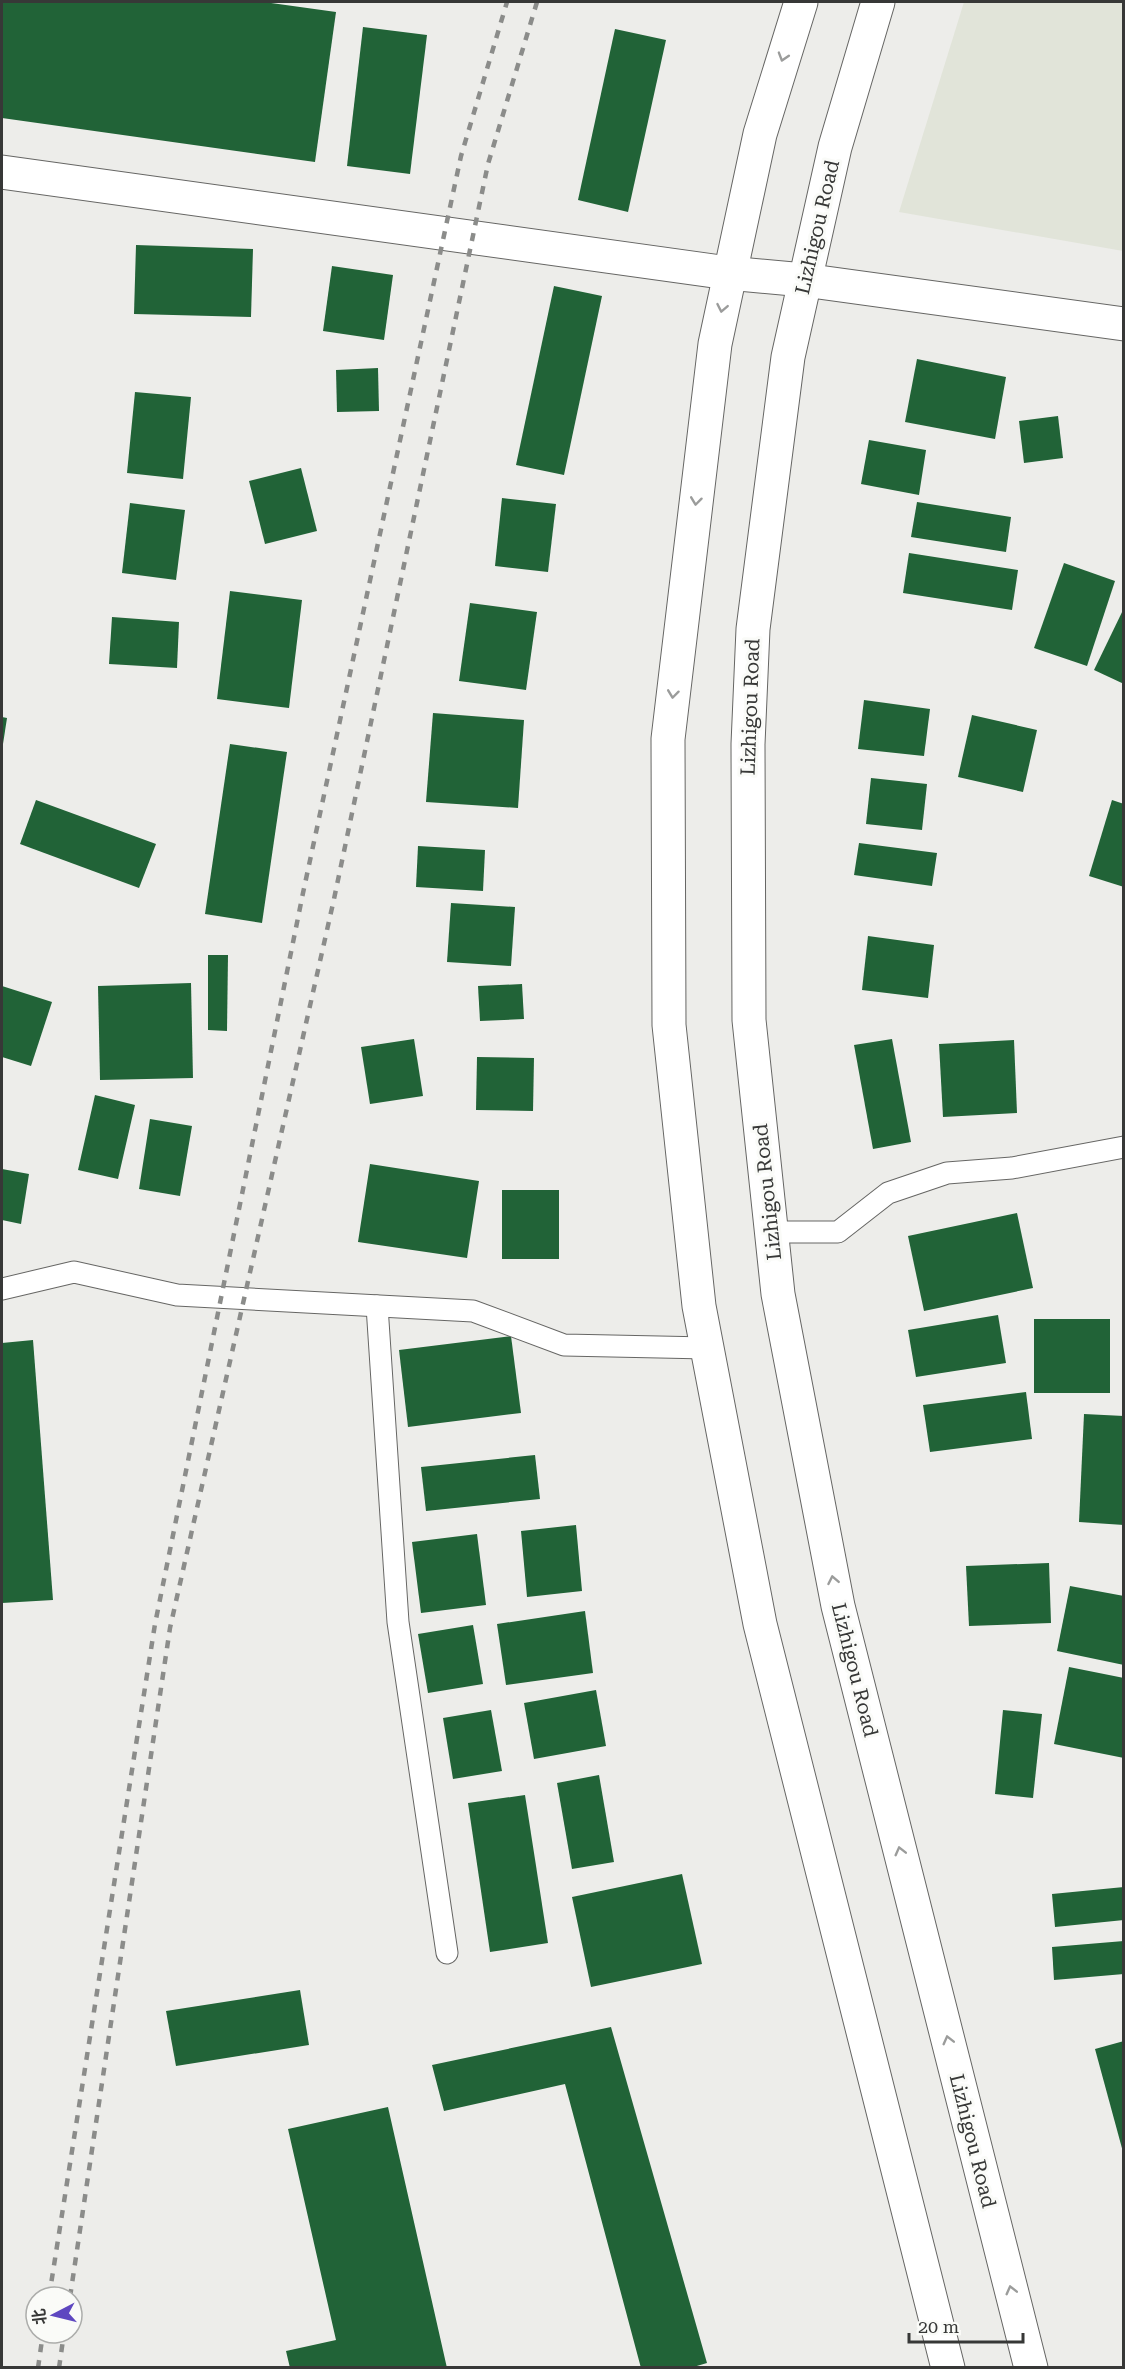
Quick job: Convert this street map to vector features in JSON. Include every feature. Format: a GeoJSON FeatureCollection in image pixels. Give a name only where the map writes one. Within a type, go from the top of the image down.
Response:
{"type":"FeatureCollection","features":[{"type":"Feature","properties":{"kind":"main road"},"geometry":{"type":"LineString","coordinates":[[801,2],[760,134],[728,273],[715,344],[668,739],[669,1024],[699,1306],[760,1624],[948,2367]]}},
{"type":"Feature","properties":{"kind":"main road","name":"Lizhigou Road"},"geometry":{"type":"LineString","coordinates":[[878,2],[835,147],[788,357],[753,629],[748,744],[749,1020],[778,1294],[838,1606],[1030,2367]]}},
{"type":"Feature","properties":{"kind":"main road"},"geometry":{"type":"LineString","coordinates":[[2,172],[728,273],[804,280],[1124,324]]}},
{"type":"Feature","properties":{"kind":"lane"},"geometry":{"type":"LineString","coordinates":[[771,1232],[838,1232],[888,1193],[947,1173],[1012,1168],[1124,1147]]}},
{"type":"Feature","properties":{"kind":"lane"},"geometry":{"type":"LineString","coordinates":[[2,1289],[74,1272],[177,1295],[473,1311],[564,1345],[707,1348]]}},
{"type":"Feature","properties":{"kind":"lane"},"geometry":{"type":"LineString","coordinates":[[378,1306],[398,1622],[447,1953]]}},
{"type":"Feature","properties":{"kind":"shaded area"},"geometry":{"type":"Polygon","coordinates":[[[964,2],[1123,2],[1123,251],[899,212],[964,2]]]}},
{"type":"Feature","properties":{"kind":"building"},"geometry":{"type":"Polygon","coordinates":[[[2,2],[264,2],[336,12],[315,162],[2,118],[2,2]]]}},
{"type":"Feature","properties":{"kind":"building"},"geometry":{"type":"Polygon","coordinates":[[[363,27],[427,35],[410,174],[347,166],[363,27]]]}},
{"type":"Feature","properties":{"kind":"building"},"geometry":{"type":"Polygon","coordinates":[[[615,29],[666,40],[628,212],[578,200],[615,29]]]}},
{"type":"Feature","properties":{"kind":"building"},"geometry":{"type":"Polygon","coordinates":[[[136,245],[253,249],[251,317],[134,314],[136,245]]]}},
{"type":"Feature","properties":{"kind":"building"},"geometry":{"type":"Polygon","coordinates":[[[332,266],[393,275],[384,340],[323,331],[332,266]]]}},
{"type":"Feature","properties":{"kind":"building"},"geometry":{"type":"Polygon","coordinates":[[[554,286],[602,296],[564,475],[516,465],[554,286]]]}},
{"type":"Feature","properties":{"kind":"building"},"geometry":{"type":"Polygon","coordinates":[[[917,359],[1006,377],[995,439],[905,422],[917,359]]]}},
{"type":"Feature","properties":{"kind":"building"},"geometry":{"type":"Polygon","coordinates":[[[378,368],[379,411],[337,412],[336,370],[378,368]]]}},
{"type":"Feature","properties":{"kind":"building"},"geometry":{"type":"Polygon","coordinates":[[[135,392],[191,397],[183,479],[127,473],[135,392]]]}},
{"type":"Feature","properties":{"kind":"building"},"geometry":{"type":"Polygon","coordinates":[[[1058,416],[1063,458],[1024,463],[1019,421],[1058,416]]]}},
{"type":"Feature","properties":{"kind":"building"},"geometry":{"type":"Polygon","coordinates":[[[869,440],[926,450],[919,495],[861,484],[869,440]]]}},
{"type":"Feature","properties":{"kind":"building"},"geometry":{"type":"Polygon","coordinates":[[[301,468],[317,531],[265,544],[249,481],[301,468]]]}},
{"type":"Feature","properties":{"kind":"building"},"geometry":{"type":"Polygon","coordinates":[[[502,498],[556,504],[548,572],[495,566],[502,498]]]}},
{"type":"Feature","properties":{"kind":"building"},"geometry":{"type":"Polygon","coordinates":[[[917,502],[1011,517],[1006,552],[911,537],[917,502]]]}},
{"type":"Feature","properties":{"kind":"building"},"geometry":{"type":"Polygon","coordinates":[[[130,503],[185,510],[176,580],[122,573],[130,503]]]}},
{"type":"Feature","properties":{"kind":"building"},"geometry":{"type":"Polygon","coordinates":[[[909,553],[1018,570],[1012,610],[903,593],[909,553]]]}},
{"type":"Feature","properties":{"kind":"building"},"geometry":{"type":"Polygon","coordinates":[[[1064,563],[1115,581],[1087,666],[1034,648],[1064,563]]]}},
{"type":"Feature","properties":{"kind":"building"},"geometry":{"type":"Polygon","coordinates":[[[230,591],[302,600],[289,708],[217,699],[230,591]]]}},
{"type":"Feature","properties":{"kind":"building"},"geometry":{"type":"Polygon","coordinates":[[[470,603],[537,612],[526,690],[459,681],[470,603]]]}},
{"type":"Feature","properties":{"kind":"building"},"geometry":{"type":"Polygon","coordinates":[[[1124,608],[1124,684],[1094,670],[1124,608]]]}},
{"type":"Feature","properties":{"kind":"building"},"geometry":{"type":"Polygon","coordinates":[[[112,617],[179,622],[177,668],[109,664],[112,617]]]}},
{"type":"Feature","properties":{"kind":"building"},"geometry":{"type":"Polygon","coordinates":[[[864,700],[930,709],[924,756],[858,749],[864,700]]]}},
{"type":"Feature","properties":{"kind":"building"},"geometry":{"type":"Polygon","coordinates":[[[433,713],[524,720],[518,808],[426,802],[433,713]]]}},
{"type":"Feature","properties":{"kind":"building"},"geometry":{"type":"Polygon","coordinates":[[[972,715],[1037,730],[1023,792],[958,777],[972,715]]]}},
{"type":"Feature","properties":{"kind":"building"},"geometry":{"type":"Polygon","coordinates":[[[2,717],[7,718],[3,744],[2,744],[2,717]]]}},
{"type":"Feature","properties":{"kind":"building"},"geometry":{"type":"Polygon","coordinates":[[[230,744],[287,752],[262,923],[205,914],[230,744]]]}},
{"type":"Feature","properties":{"kind":"building"},"geometry":{"type":"Polygon","coordinates":[[[871,778],[927,784],[922,830],[866,824],[871,778]]]}},
{"type":"Feature","properties":{"kind":"building"},"geometry":{"type":"Polygon","coordinates":[[[36,800],[156,844],[139,888],[20,844],[36,800]]]}},
{"type":"Feature","properties":{"kind":"building"},"geometry":{"type":"Polygon","coordinates":[[[1112,800],[1124,804],[1124,887],[1089,876],[1112,800]]]}},
{"type":"Feature","properties":{"kind":"building"},"geometry":{"type":"Polygon","coordinates":[[[859,843],[937,853],[932,886],[854,875],[859,843]]]}},
{"type":"Feature","properties":{"kind":"building"},"geometry":{"type":"Polygon","coordinates":[[[418,846],[485,850],[483,891],[416,887],[418,846]]]}},
{"type":"Feature","properties":{"kind":"building"},"geometry":{"type":"Polygon","coordinates":[[[451,903],[515,907],[511,966],[447,962],[451,903]]]}},
{"type":"Feature","properties":{"kind":"building"},"geometry":{"type":"Polygon","coordinates":[[[868,936],[934,945],[928,998],[862,990],[868,936]]]}},
{"type":"Feature","properties":{"kind":"building"},"geometry":{"type":"Polygon","coordinates":[[[208,955],[228,955],[227,1031],[208,1030],[208,955]]]}},
{"type":"Feature","properties":{"kind":"building"},"geometry":{"type":"Polygon","coordinates":[[[191,983],[193,1078],[100,1080],[98,986],[191,983]]]}},
{"type":"Feature","properties":{"kind":"building"},"geometry":{"type":"Polygon","coordinates":[[[522,984],[524,1019],[480,1021],[478,986],[522,984]]]}},
{"type":"Feature","properties":{"kind":"building"},"geometry":{"type":"Polygon","coordinates":[[[2,986],[52,1002],[31,1066],[2,1057],[2,986]]]}},
{"type":"Feature","properties":{"kind":"building"},"geometry":{"type":"Polygon","coordinates":[[[414,1039],[423,1096],[370,1104],[361,1047],[414,1039]]]}},
{"type":"Feature","properties":{"kind":"building"},"geometry":{"type":"Polygon","coordinates":[[[892,1039],[911,1142],[873,1149],[854,1045],[892,1039]]]}},
{"type":"Feature","properties":{"kind":"building"},"geometry":{"type":"Polygon","coordinates":[[[1014,1040],[1017,1113],[943,1117],[939,1044],[1014,1040]]]}},
{"type":"Feature","properties":{"kind":"building"},"geometry":{"type":"Polygon","coordinates":[[[477,1057],[534,1058],[533,1111],[476,1110],[477,1057]]]}},
{"type":"Feature","properties":{"kind":"building"},"geometry":{"type":"Polygon","coordinates":[[[95,1095],[135,1105],[118,1179],[78,1170],[95,1095]]]}},
{"type":"Feature","properties":{"kind":"building"},"geometry":{"type":"Polygon","coordinates":[[[150,1119],[192,1126],[180,1196],[139,1189],[150,1119]]]}},
{"type":"Feature","properties":{"kind":"building"},"geometry":{"type":"Polygon","coordinates":[[[370,1164],[479,1181],[467,1258],[358,1242],[370,1164]]]}},
{"type":"Feature","properties":{"kind":"building"},"geometry":{"type":"Polygon","coordinates":[[[2,1169],[29,1174],[21,1224],[2,1220],[2,1169]]]}},
{"type":"Feature","properties":{"kind":"building"},"geometry":{"type":"Polygon","coordinates":[[[502,1190],[559,1190],[559,1259],[502,1259],[502,1190]]]}},
{"type":"Feature","properties":{"kind":"building"},"geometry":{"type":"Polygon","coordinates":[[[1017,1213],[1033,1288],[924,1311],[908,1236],[1017,1213]]]}},
{"type":"Feature","properties":{"kind":"building"},"geometry":{"type":"Polygon","coordinates":[[[998,1315],[1006,1363],[916,1377],[908,1330],[998,1315]]]}},
{"type":"Feature","properties":{"kind":"building"},"geometry":{"type":"Polygon","coordinates":[[[1034,1319],[1110,1319],[1110,1393],[1034,1393],[1034,1319]]]}},
{"type":"Feature","properties":{"kind":"building"},"geometry":{"type":"Polygon","coordinates":[[[511,1336],[521,1413],[408,1427],[399,1350],[511,1336]]]}},
{"type":"Feature","properties":{"kind":"building"},"geometry":{"type":"Polygon","coordinates":[[[33,1340],[53,1600],[2,1603],[2,1343],[33,1340]]]}},
{"type":"Feature","properties":{"kind":"building"},"geometry":{"type":"Polygon","coordinates":[[[1026,1392],[1032,1439],[930,1452],[923,1405],[1026,1392]]]}},
{"type":"Feature","properties":{"kind":"building"},"geometry":{"type":"Polygon","coordinates":[[[1084,1414],[1124,1416],[1124,1525],[1079,1522],[1084,1414]]]}},
{"type":"Feature","properties":{"kind":"building"},"geometry":{"type":"Polygon","coordinates":[[[535,1455],[540,1499],[426,1511],[421,1467],[535,1455]]]}},
{"type":"Feature","properties":{"kind":"building"},"geometry":{"type":"Polygon","coordinates":[[[576,1525],[582,1591],[527,1597],[521,1531],[576,1525]]]}},
{"type":"Feature","properties":{"kind":"building"},"geometry":{"type":"Polygon","coordinates":[[[477,1534],[486,1605],[421,1613],[412,1542],[477,1534]]]}},
{"type":"Feature","properties":{"kind":"building"},"geometry":{"type":"Polygon","coordinates":[[[1049,1563],[1051,1623],[969,1626],[966,1566],[1049,1563]]]}},
{"type":"Feature","properties":{"kind":"building"},"geometry":{"type":"Polygon","coordinates":[[[1070,1586],[1124,1596],[1124,1665],[1057,1651],[1070,1586]]]}},
{"type":"Feature","properties":{"kind":"building"},"geometry":{"type":"Polygon","coordinates":[[[585,1611],[593,1673],[506,1685],[497,1624],[585,1611]]]}},
{"type":"Feature","properties":{"kind":"building"},"geometry":{"type":"Polygon","coordinates":[[[473,1625],[483,1684],[428,1693],[418,1634],[473,1625]]]}},
{"type":"Feature","properties":{"kind":"building"},"geometry":{"type":"Polygon","coordinates":[[[1069,1667],[1124,1678],[1124,1758],[1054,1744],[1069,1667]]]}},
{"type":"Feature","properties":{"kind":"building"},"geometry":{"type":"Polygon","coordinates":[[[596,1690],[606,1746],[534,1759],[524,1703],[596,1690]]]}},
{"type":"Feature","properties":{"kind":"building"},"geometry":{"type":"Polygon","coordinates":[[[491,1710],[502,1771],[453,1779],[443,1718],[491,1710]]]}},
{"type":"Feature","properties":{"kind":"building"},"geometry":{"type":"Polygon","coordinates":[[[1003,1710],[1042,1714],[1033,1798],[995,1794],[1003,1710]]]}},
{"type":"Feature","properties":{"kind":"building"},"geometry":{"type":"Polygon","coordinates":[[[599,1775],[614,1862],[572,1869],[557,1783],[599,1775]]]}},
{"type":"Feature","properties":{"kind":"building"},"geometry":{"type":"Polygon","coordinates":[[[525,1795],[548,1943],[490,1952],[468,1803],[525,1795]]]}},
{"type":"Feature","properties":{"kind":"building"},"geometry":{"type":"Polygon","coordinates":[[[682,1874],[702,1964],[591,1987],[572,1897],[682,1874]]]}},
{"type":"Feature","properties":{"kind":"building"},"geometry":{"type":"Polygon","coordinates":[[[1124,1887],[1124,1920],[1055,1927],[1052,1894],[1124,1887]]]}},
{"type":"Feature","properties":{"kind":"building"},"geometry":{"type":"Polygon","coordinates":[[[1124,1941],[1124,1974],[1054,1980],[1052,1947],[1124,1941]]]}},
{"type":"Feature","properties":{"kind":"building"},"geometry":{"type":"Polygon","coordinates":[[[300,1990],[309,2045],[176,2066],[166,2011],[300,1990]]]}},
{"type":"Feature","properties":{"kind":"building"},"geometry":{"type":"Polygon","coordinates":[[[611,2027],[707,2363],[690,2368],[641,2368],[565,2084],[444,2111],[432,2065],[611,2027]]]}},
{"type":"Feature","properties":{"kind":"building"},"geometry":{"type":"Polygon","coordinates":[[[1124,2041],[1124,2152],[1123,2152],[1095,2049],[1124,2041]]]}},
{"type":"Feature","properties":{"kind":"building"},"geometry":{"type":"Polygon","coordinates":[[[388,2107],[447,2368],[290,2368],[286,2351],[336,2340],[288,2129],[388,2107]]]}},
{"type":"Feature","properties":{"kind":"railway"},"geometry":{"type":"LineString","coordinates":[[51,2285],[155,1624],[303,893],[461,156],[507,2]]}},
{"type":"Feature","properties":{"kind":"railway"},"geometry":{"type":"LineString","coordinates":[[72,2285],[170,1628],[334,899],[488,164],[537,2]]}},
{"type":"Feature","properties":{"kind":"railway"},"geometry":{"type":"LineString","coordinates":[[38,2368],[41,2345]]}},
{"type":"Feature","properties":{"kind":"railway"},"geometry":{"type":"LineString","coordinates":[[59,2368],[62,2345]]}}]}
